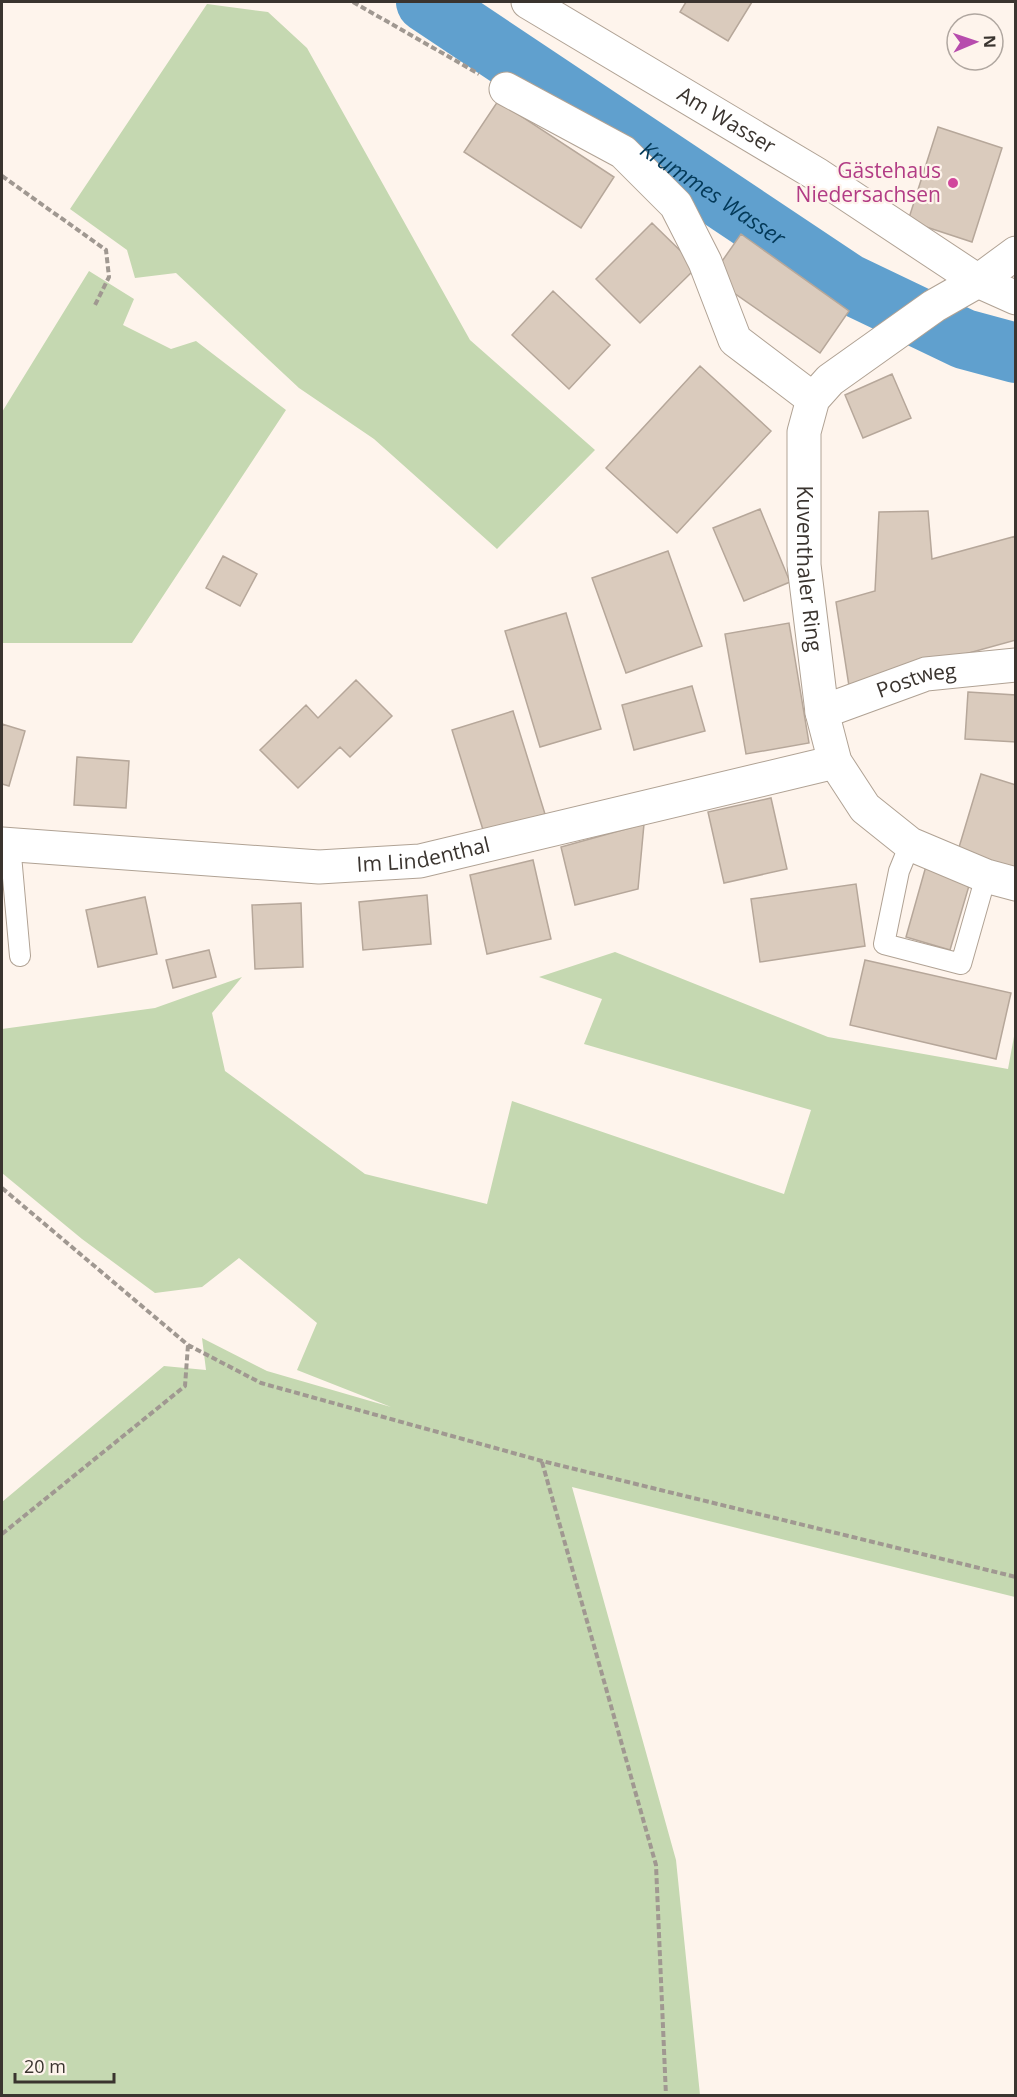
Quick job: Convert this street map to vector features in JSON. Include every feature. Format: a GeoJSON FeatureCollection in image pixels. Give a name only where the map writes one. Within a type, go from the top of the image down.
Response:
{"type":"FeatureCollection","features":[{"type":"Feature","properties":{"kind":"street","name":"Am Wasser"},"geometry":{"type":"LineString","coordinates":[[528,2],[818,175],[978,281],[1016,298]]}},
{"type":"Feature","properties":{"kind":"street"},"geometry":{"type":"LineString","coordinates":[[506,89],[623,152],[676,205],[705,262],[735,340],[813,399]]}},
{"type":"Feature","properties":{"kind":"street","name":"Kuventhaler Ring"},"geometry":{"type":"LineString","coordinates":[[1001,880],[910,844],[865,808],[835,762],[822,712],[804,566],[804,432],[813,399],[830,380],[934,306],[978,281],[1016,253]]}},
{"type":"Feature","properties":{"kind":"street","name":"Postweg"},"geometry":{"type":"LineString","coordinates":[[822,712],[926,674],[1016,665]]}},
{"type":"Feature","properties":{"kind":"street","name":"Im Lindenthal"},"geometry":{"type":"LineString","coordinates":[[6,844],[319,867],[420,861],[835,762]]}},
{"type":"Feature","properties":{"kind":"lane"},"geometry":{"type":"LineString","coordinates":[[6,844],[20,956]]}},
{"type":"Feature","properties":{"kind":"lane"},"geometry":{"type":"LineString","coordinates":[[910,844],[899,871],[884,944],[961,964],[1001,880]]}},
{"type":"Feature","properties":{"kind":"path"},"geometry":{"type":"LineString","coordinates":[[353,2],[506,89]]}},
{"type":"Feature","properties":{"kind":"path"},"geometry":{"type":"LineString","coordinates":[[2,176],[106,250],[109,277],[95,305]]}},
{"type":"Feature","properties":{"kind":"path"},"geometry":{"type":"LineString","coordinates":[[2,1188],[188,1346],[261,1383],[542,1461],[1016,1577]]}},
{"type":"Feature","properties":{"kind":"path"},"geometry":{"type":"LineString","coordinates":[[2,1534],[186,1386],[188,1346]]}},
{"type":"Feature","properties":{"kind":"path"},"geometry":{"type":"LineString","coordinates":[[542,1461],[656,1865],[666,2096]]}},
{"type":"Feature","properties":{"kind":"green space"},"geometry":{"type":"Polygon","coordinates":[[[207,4],[268,12],[307,48],[470,340],[595,450],[497,549],[374,439],[299,388],[176,273],[135,278],[127,250],[70,209],[207,4]]]}},
{"type":"Feature","properties":{"kind":"green space"},"geometry":{"type":"Polygon","coordinates":[[[89,271],[134,299],[123,325],[171,349],[196,341],[286,410],[132,643],[2,643],[2,412],[89,271]]]}},
{"type":"Feature","properties":{"kind":"green space"},"geometry":{"type":"Polygon","coordinates":[[[615,952],[828,1037],[1008,1069],[1015,1031],[1015,1597],[572,1487],[676,1860],[700,2095],[2,2095],[2,1502],[164,1366],[206,1370],[202,1338],[267,1371],[391,1407],[297,1370],[317,1323],[239,1258],[202,1287],[155,1293],[82,1239],[2,1173],[2,1029],[155,1008],[242,977],[212,1013],[225,1071],[365,1174],[487,1204],[512,1101],[784,1194],[811,1110],[584,1044],[602,999],[539,977],[615,952]]]}},
{"type":"Feature","properties":{"kind":"building"},"geometry":{"type":"Polygon","coordinates":[[[686,2],[752,2],[728,41],[680,12],[686,2]]]}},
{"type":"Feature","properties":{"kind":"building"},"geometry":{"type":"Polygon","coordinates":[[[498,101],[614,177],[581,228],[464,152],[498,101]]]}},
{"type":"Feature","properties":{"kind":"building"},"geometry":{"type":"Polygon","coordinates":[[[938,127],[1002,148],[972,242],[908,221],[938,127]]]}},
{"type":"Feature","properties":{"kind":"building"},"geometry":{"type":"Polygon","coordinates":[[[652,223],[697,267],[640,323],[596,279],[652,223]]]}},
{"type":"Feature","properties":{"kind":"building"},"geometry":{"type":"Polygon","coordinates":[[[741,234],[849,311],[820,353],[711,277],[741,234]]]}},
{"type":"Feature","properties":{"kind":"building"},"geometry":{"type":"Polygon","coordinates":[[[553,291],[610,345],[569,389],[512,335],[553,291]]]}},
{"type":"Feature","properties":{"kind":"building"},"geometry":{"type":"Polygon","coordinates":[[[700,366],[771,431],[677,533],[606,468],[700,366]]]}},
{"type":"Feature","properties":{"kind":"building"},"geometry":{"type":"Polygon","coordinates":[[[892,374],[911,418],[863,438],[845,395],[892,374]]]}},
{"type":"Feature","properties":{"kind":"building"},"geometry":{"type":"Polygon","coordinates":[[[760,509],[790,582],[744,601],[713,528],[760,509]]]}},
{"type":"Feature","properties":{"kind":"building"},"geometry":{"type":"Polygon","coordinates":[[[928,511],[932,559],[1016,536],[1016,640],[849,686],[836,602],[875,591],[879,512],[928,511]]]}},
{"type":"Feature","properties":{"kind":"building"},"geometry":{"type":"Polygon","coordinates":[[[668,551],[702,646],[626,673],[592,578],[668,551]]]}},
{"type":"Feature","properties":{"kind":"building"},"geometry":{"type":"Polygon","coordinates":[[[223,556],[257,574],[240,606],[206,588],[223,556]]]}},
{"type":"Feature","properties":{"kind":"building"},"geometry":{"type":"Polygon","coordinates":[[[566,613],[601,729],[540,747],[505,631],[566,613]]]}},
{"type":"Feature","properties":{"kind":"building"},"geometry":{"type":"Polygon","coordinates":[[[789,623],[809,743],[746,754],[725,634],[789,623]]]}},
{"type":"Feature","properties":{"kind":"building"},"geometry":{"type":"Polygon","coordinates":[[[356,680],[392,716],[350,757],[340,747],[298,788],[260,750],[306,705],[318,718],[356,680]]]}},
{"type":"Feature","properties":{"kind":"building"},"geometry":{"type":"Polygon","coordinates":[[[692,686],[705,731],[634,750],[622,705],[692,686]]]}},
{"type":"Feature","properties":{"kind":"building"},"geometry":{"type":"Polygon","coordinates":[[[968,692],[1016,695],[1016,742],[965,739],[968,692]]]}},
{"type":"Feature","properties":{"kind":"building"},"geometry":{"type":"Polygon","coordinates":[[[513,711],[545,814],[484,833],[452,730],[513,711]]]}},
{"type":"Feature","properties":{"kind":"building"},"geometry":{"type":"Polygon","coordinates":[[[2,724],[25,731],[9,786],[2,784],[2,724]]]}},
{"type":"Feature","properties":{"kind":"building"},"geometry":{"type":"Polygon","coordinates":[[[77,757],[129,761],[126,808],[74,805],[77,757]]]}},
{"type":"Feature","properties":{"kind":"building"},"geometry":{"type":"Polygon","coordinates":[[[981,774],[1016,785],[1016,872],[957,854],[981,774]]]}},
{"type":"Feature","properties":{"kind":"building"},"geometry":{"type":"Polygon","coordinates":[[[771,798],[787,869],[724,883],[708,812],[771,798]]]}},
{"type":"Feature","properties":{"kind":"building"},"geometry":{"type":"Polygon","coordinates":[[[644,824],[638,889],[575,905],[561,847],[644,824]]]}},
{"type":"Feature","properties":{"kind":"building"},"geometry":{"type":"Polygon","coordinates":[[[533,860],[551,939],[487,954],[470,875],[533,860]]]}},
{"type":"Feature","properties":{"kind":"building"},"geometry":{"type":"Polygon","coordinates":[[[926,866],[971,879],[950,950],[906,937],[926,866]]]}},
{"type":"Feature","properties":{"kind":"building"},"geometry":{"type":"Polygon","coordinates":[[[856,884],[865,946],[760,962],[751,899],[856,884]]]}},
{"type":"Feature","properties":{"kind":"building"},"geometry":{"type":"Polygon","coordinates":[[[427,895],[431,944],[363,950],[359,902],[427,895]]]}},
{"type":"Feature","properties":{"kind":"building"},"geometry":{"type":"Polygon","coordinates":[[[145,897],[157,954],[98,967],[86,910],[145,897]]]}},
{"type":"Feature","properties":{"kind":"building"},"geometry":{"type":"Polygon","coordinates":[[[301,903],[303,967],[255,969],[252,905],[301,903]]]}},
{"type":"Feature","properties":{"kind":"building"},"geometry":{"type":"Polygon","coordinates":[[[209,950],[216,977],[173,988],[166,960],[209,950]]]}},
{"type":"Feature","properties":{"kind":"building"},"geometry":{"type":"Polygon","coordinates":[[[865,960],[1011,993],[996,1059],[850,1025],[865,960]]]}},
{"type":"Feature","properties":{"kind":"waterway","name":"Krummes Wasser"},"geometry":{"type":"LineString","coordinates":[[426,2],[847,283],[964,339],[1016,353]]}},
{"type":"Feature","properties":{"kind":"place","name":"Gästehaus Niedersachsen"},"geometry":{"type":"Point","coordinates":[953,183]}}]}
